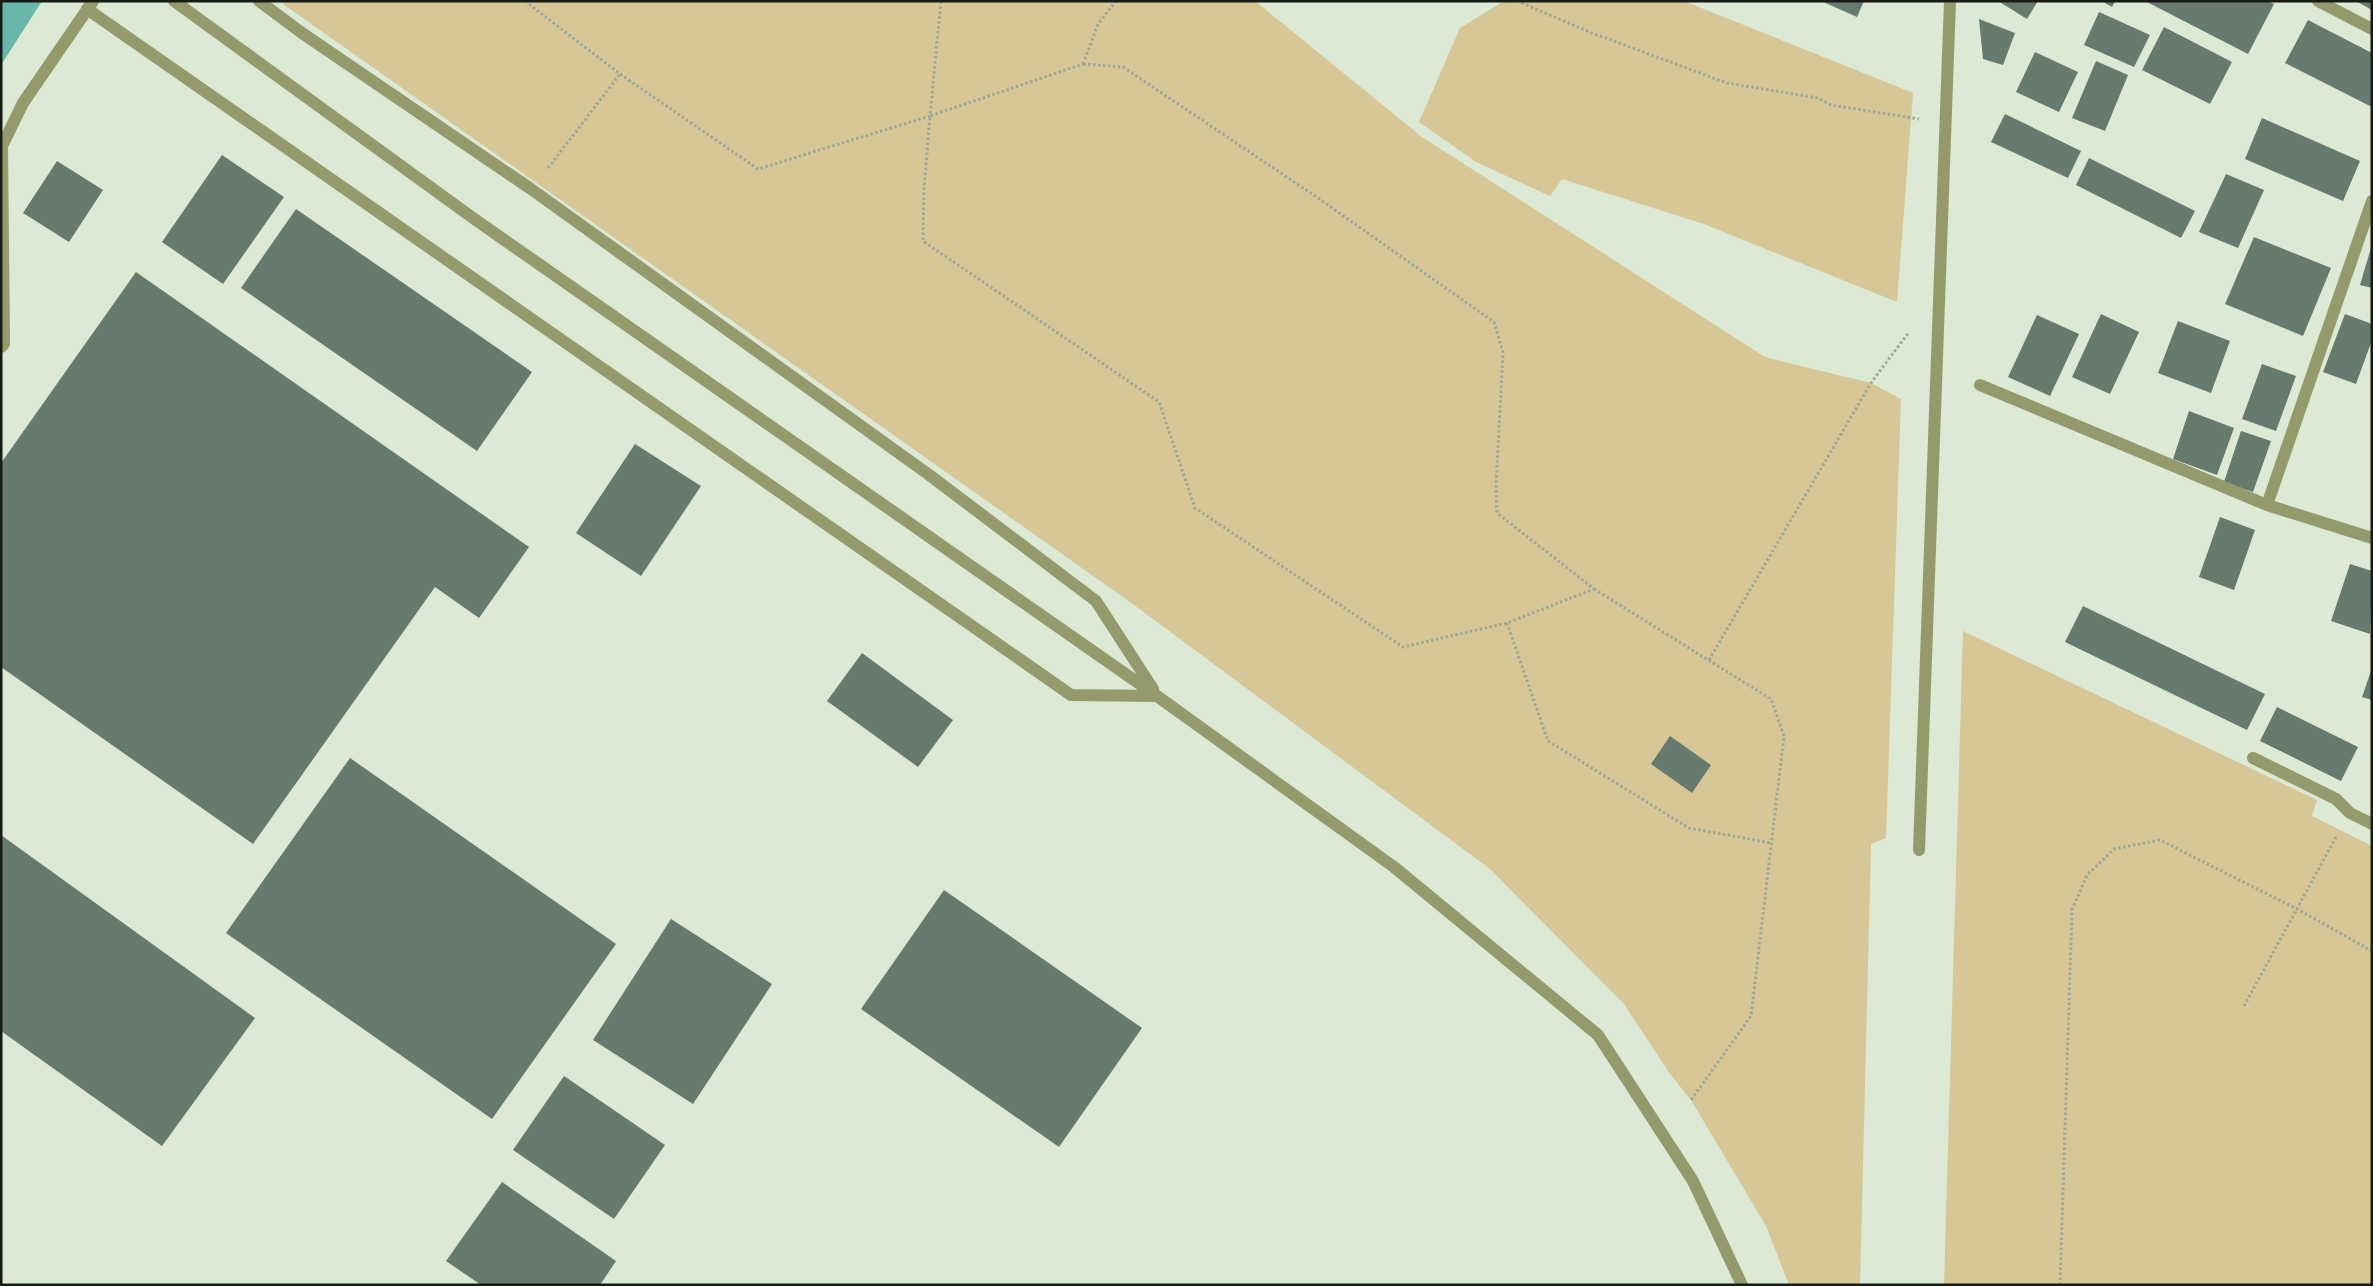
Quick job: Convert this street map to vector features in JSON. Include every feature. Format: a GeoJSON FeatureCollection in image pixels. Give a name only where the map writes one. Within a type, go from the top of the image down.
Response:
{"type":"FeatureCollection","features":[{"type":"Feature","properties":{"kind":"street"},"geometry":{"type":"LineString","coordinates":[[174,1],[473,218],[1156,696],[1394,867],[1598,1035],[1693,1181],[1742,1285]]}},
{"type":"Feature","properties":{"kind":"street"},"geometry":{"type":"LineString","coordinates":[[1919,850],[1950,1]]}},
{"type":"Feature","properties":{"kind":"street"},"geometry":{"type":"LineString","coordinates":[[2318,1],[2372,29]]}},
{"type":"Feature","properties":{"kind":"street"},"geometry":{"type":"LineString","coordinates":[[262,2],[302,33],[531,189],[928,474],[1096,601],[1156,696]]}},
{"type":"Feature","properties":{"kind":"street"},"geometry":{"type":"LineString","coordinates":[[1,347],[4,344],[2,146],[23,103],[90,5],[1071,695],[1156,696]]}},
{"type":"Feature","properties":{"kind":"street"},"geometry":{"type":"LineString","coordinates":[[2267,505],[2372,201]]}},
{"type":"Feature","properties":{"kind":"street"},"geometry":{"type":"LineString","coordinates":[[1980,385],[2267,505],[2372,538]]}},
{"type":"Feature","properties":{"kind":"street"},"geometry":{"type":"LineString","coordinates":[[2254,758],[2336,799],[2350,813],[2372,824]]}},
{"type":"Feature","properties":{"kind":"path"},"geometry":{"type":"LineString","coordinates":[[525,1],[620,74],[758,169],[930,116],[1083,64],[1123,67],[1318,198],[1494,322],[1503,352],[1496,487],[1497,512],[1594,588],[1771,699],[1784,736],[1751,1016],[1691,1100]]}},
{"type":"Feature","properties":{"kind":"path"},"geometry":{"type":"LineString","coordinates":[[941,1],[924,190],[923,241],[1159,402],[1195,508],[1403,647],[1507,623],[1594,588]]}},
{"type":"Feature","properties":{"kind":"path"},"geometry":{"type":"LineString","coordinates":[[1083,64],[1098,24],[1116,1]]}},
{"type":"Feature","properties":{"kind":"path"},"geometry":{"type":"LineString","coordinates":[[1517,1],[1592,33],[1727,83],[1818,98],[1831,106],[1922,119]]}},
{"type":"Feature","properties":{"kind":"path"},"geometry":{"type":"LineString","coordinates":[[531,189],[620,74]]}},
{"type":"Feature","properties":{"kind":"path"},"geometry":{"type":"LineString","coordinates":[[1709,660],[1871,383]]}},
{"type":"Feature","properties":{"kind":"path"},"geometry":{"type":"LineString","coordinates":[[1507,623],[1548,741],[1689,828],[1770,843]]}},
{"type":"Feature","properties":{"kind":"path"},"geometry":{"type":"LineString","coordinates":[[2244,1006],[2350,813]]}},
{"type":"Feature","properties":{"kind":"path"},"geometry":{"type":"LineString","coordinates":[[2060,1285],[2072,910],[2087,875],[2114,849],[2160,840],[2297,909],[2372,951]]}},
{"type":"Feature","properties":{"kind":"shaded area"},"geometry":{"type":"Polygon","coordinates":[[[285,1],[1255,1],[1422,137],[1765,357],[1871,383],[1901,399],[1886,838],[1871,844],[1860,1285],[1789,1285],[1766,1226],[1691,1100],[1670,1074],[1624,1004],[1490,869],[1130,602],[283,4],[285,1]]]}},
{"type":"Feature","properties":{"kind":"shaded area"},"geometry":{"type":"Polygon","coordinates":[[[1504,1],[1684,1],[1913,93],[1897,302],[1704,224],[1562,179],[1550,196],[1476,162],[1419,122],[1460,28],[1504,1]]]}},
{"type":"Feature","properties":{"kind":"shaded area"},"geometry":{"type":"Polygon","coordinates":[[[1963,631],[2317,800],[2312,816],[2372,846],[2372,1285],[1944,1285],[1963,631]]]}},
{"type":"Feature","properties":{"kind":"water"},"geometry":{"type":"Polygon","coordinates":[[[1,1],[42,1],[1,65],[1,1]]]}},
{"type":"Feature","properties":{"kind":"building"},"geometry":{"type":"Polygon","coordinates":[[[1821,1],[1864,1],[1857,17],[1821,1]]]}},
{"type":"Feature","properties":{"kind":"building"},"geometry":{"type":"Polygon","coordinates":[[[1998,1],[2038,1],[2027,19],[1998,1]]]}},
{"type":"Feature","properties":{"kind":"building"},"geometry":{"type":"Polygon","coordinates":[[[2102,1],[2115,1],[2112,7],[2102,1]]]}},
{"type":"Feature","properties":{"kind":"building"},"geometry":{"type":"Polygon","coordinates":[[[2145,1],[2268,1],[2274,4],[2248,54],[2145,1]]]}},
{"type":"Feature","properties":{"kind":"building"},"geometry":{"type":"Polygon","coordinates":[[[2356,1],[2372,1],[2372,10],[2356,1]]]}},
{"type":"Feature","properties":{"kind":"building"},"geometry":{"type":"Polygon","coordinates":[[[2099,12],[2150,35],[2134,67],[2084,45],[2099,12]]]}},
{"type":"Feature","properties":{"kind":"building"},"geometry":{"type":"Polygon","coordinates":[[[1979,19],[2015,33],[2003,65],[1983,59],[1979,19]]]}},
{"type":"Feature","properties":{"kind":"building"},"geometry":{"type":"Polygon","coordinates":[[[2308,20],[2372,53],[2372,107],[2285,63],[2308,20]]]}},
{"type":"Feature","properties":{"kind":"building"},"geometry":{"type":"Polygon","coordinates":[[[2164,27],[2232,62],[2210,104],[2142,70],[2164,27]]]}},
{"type":"Feature","properties":{"kind":"building"},"geometry":{"type":"Polygon","coordinates":[[[2035,52],[2078,72],[2059,112],[2016,92],[2035,52]]]}},
{"type":"Feature","properties":{"kind":"building"},"geometry":{"type":"Polygon","coordinates":[[[2096,61],[2128,75],[2105,131],[2072,118],[2096,61]]]}},
{"type":"Feature","properties":{"kind":"building"},"geometry":{"type":"Polygon","coordinates":[[[2005,114],[2081,151],[2068,178],[1991,142],[2005,114]]]}},
{"type":"Feature","properties":{"kind":"building"},"geometry":{"type":"Polygon","coordinates":[[[2262,118],[2360,161],[2343,201],[2245,159],[2262,118]]]}},
{"type":"Feature","properties":{"kind":"building"},"geometry":{"type":"Polygon","coordinates":[[[222,155],[284,197],[223,284],[162,242],[222,155]]]}},
{"type":"Feature","properties":{"kind":"building"},"geometry":{"type":"Polygon","coordinates":[[[2089,158],[2195,211],[2181,238],[2076,185],[2089,158]]]}},
{"type":"Feature","properties":{"kind":"building"},"geometry":{"type":"Polygon","coordinates":[[[57,161],[103,190],[69,242],[23,213],[57,161]]]}},
{"type":"Feature","properties":{"kind":"building"},"geometry":{"type":"Polygon","coordinates":[[[2226,174],[2264,190],[2238,248],[2199,232],[2226,174]]]}},
{"type":"Feature","properties":{"kind":"building"},"geometry":{"type":"Polygon","coordinates":[[[296,209],[532,372],[477,451],[241,288],[296,209]]]}},
{"type":"Feature","properties":{"kind":"building"},"geometry":{"type":"Polygon","coordinates":[[[2254,237],[2331,268],[2303,336],[2225,304],[2254,237]]]}},
{"type":"Feature","properties":{"kind":"building"},"geometry":{"type":"Polygon","coordinates":[[[2372,248],[2372,288],[2360,285],[2372,248]]]}},
{"type":"Feature","properties":{"kind":"building"},"geometry":{"type":"Polygon","coordinates":[[[136,272],[529,547],[479,618],[435,587],[253,844],[1,667],[1,463],[136,272]]]}},
{"type":"Feature","properties":{"kind":"building"},"geometry":{"type":"Polygon","coordinates":[[[2101,314],[2139,332],[2110,394],[2072,377],[2101,314]]]}},
{"type":"Feature","properties":{"kind":"building"},"geometry":{"type":"Polygon","coordinates":[[[2345,314],[2372,324],[2372,340],[2356,384],[2323,372],[2345,314]]]}},
{"type":"Feature","properties":{"kind":"building"},"geometry":{"type":"Polygon","coordinates":[[[2037,315],[2079,334],[2050,396],[2008,377],[2037,315]]]}},
{"type":"Feature","properties":{"kind":"building"},"geometry":{"type":"Polygon","coordinates":[[[2178,321],[2230,341],[2211,393],[2158,373],[2178,321]]]}},
{"type":"Feature","properties":{"kind":"building"},"geometry":{"type":"Polygon","coordinates":[[[2262,364],[2296,376],[2276,431],[2242,419],[2262,364]]]}},
{"type":"Feature","properties":{"kind":"building"},"geometry":{"type":"Polygon","coordinates":[[[2189,411],[2234,428],[2217,475],[2173,459],[2189,411]]]}},
{"type":"Feature","properties":{"kind":"building"},"geometry":{"type":"Polygon","coordinates":[[[2241,431],[2271,441],[2253,492],[2224,482],[2241,431]]]}},
{"type":"Feature","properties":{"kind":"building"},"geometry":{"type":"Polygon","coordinates":[[[635,444],[701,486],[641,576],[576,533],[635,444]]]}},
{"type":"Feature","properties":{"kind":"building"},"geometry":{"type":"Polygon","coordinates":[[[2220,517],[2255,530],[2234,590],[2199,577],[2220,517]]]}},
{"type":"Feature","properties":{"kind":"building"},"geometry":{"type":"Polygon","coordinates":[[[2350,564],[2372,571],[2370,634],[2331,621],[2350,564]]]}},
{"type":"Feature","properties":{"kind":"building"},"geometry":{"type":"Polygon","coordinates":[[[2083,606],[2265,694],[2247,730],[2065,642],[2083,606]]]}},
{"type":"Feature","properties":{"kind":"building"},"geometry":{"type":"Polygon","coordinates":[[[862,653],[953,720],[918,767],[827,701],[862,653]]]}},
{"type":"Feature","properties":{"kind":"building"},"geometry":{"type":"Polygon","coordinates":[[[2372,671],[2372,700],[2362,697],[2372,671]]]}},
{"type":"Feature","properties":{"kind":"building"},"geometry":{"type":"Polygon","coordinates":[[[2277,707],[2358,747],[2341,781],[2260,741],[2277,707]]]}},
{"type":"Feature","properties":{"kind":"building"},"geometry":{"type":"Polygon","coordinates":[[[1670,736],[1711,765],[1692,793],[1651,764],[1670,736]]]}},
{"type":"Feature","properties":{"kind":"building"},"geometry":{"type":"Polygon","coordinates":[[[350,758],[616,944],[492,1119],[226,933],[350,758]]]}},
{"type":"Feature","properties":{"kind":"building"},"geometry":{"type":"Polygon","coordinates":[[[1,835],[255,1018],[162,1146],[1,1031],[1,835]]]}},
{"type":"Feature","properties":{"kind":"building"},"geometry":{"type":"Polygon","coordinates":[[[944,890],[1142,1028],[1059,1147],[861,1009],[944,890]]]}},
{"type":"Feature","properties":{"kind":"building"},"geometry":{"type":"Polygon","coordinates":[[[671,919],[772,984],[693,1104],[593,1040],[671,919]]]}},
{"type":"Feature","properties":{"kind":"building"},"geometry":{"type":"Polygon","coordinates":[[[564,1076],[665,1145],[614,1219],[513,1150],[564,1076]]]}},
{"type":"Feature","properties":{"kind":"building"},"geometry":{"type":"Polygon","coordinates":[[[502,1182],[616,1261],[600,1285],[481,1285],[446,1261],[502,1182]]]}}]}
